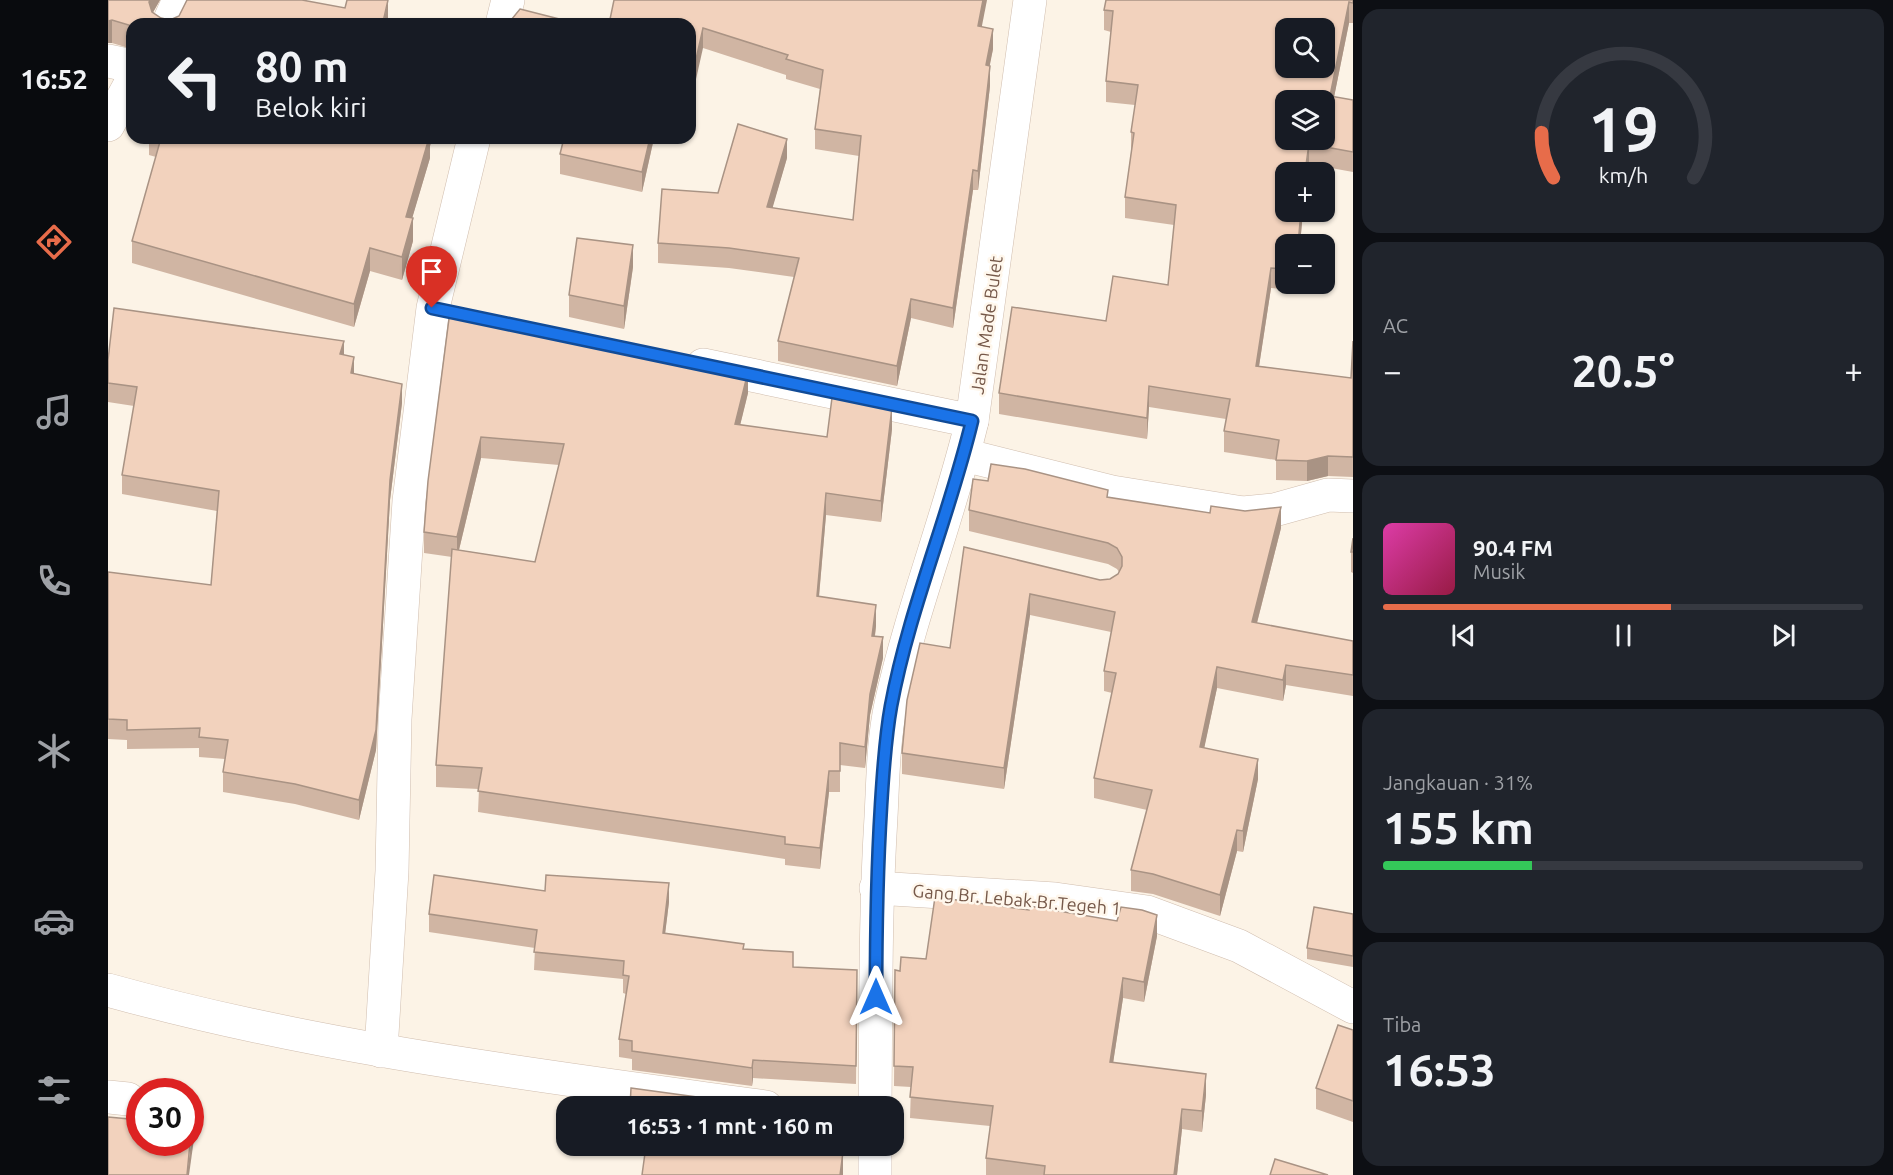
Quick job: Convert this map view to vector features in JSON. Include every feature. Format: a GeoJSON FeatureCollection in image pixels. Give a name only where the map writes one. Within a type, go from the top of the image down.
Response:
{"type":"FeatureCollection","features":[{"type":"Feature","properties":{"kind":"street"},"geometry":{"type":"LineString","coordinates":[[171,18],[179,0]]}},
{"type":"Feature","properties":{"kind":"street"},"geometry":{"type":"LineString","coordinates":[[504,18],[508,0]]}},
{"type":"Feature","properties":{"kind":"street","name":"Jalan Made Bulet"},"geometry":{"type":"LineString","coordinates":[[875,1096],[876,888],[884,759],[891,706],[935,542],[964,455],[972,421],[1017,110],[1030,0]]}},
{"type":"Feature","properties":{"kind":"street"},"geometry":{"type":"LineString","coordinates":[[108,61],[126,65]]}},
{"type":"Feature","properties":{"kind":"street"},"geometry":{"type":"LineString","coordinates":[[108,125],[126,92]]}},
{"type":"Feature","properties":{"kind":"street"},"geometry":{"type":"LineString","coordinates":[[381,1051],[392,871],[395,719],[409,501],[432,308],[473,144]]}},
{"type":"Feature","properties":{"kind":"street"},"geometry":{"type":"LineString","coordinates":[[432,308],[468,315]]}},
{"type":"Feature","properties":{"kind":"street"},"geometry":{"type":"LineString","coordinates":[[679,360],[972,421]]}},
{"type":"Feature","properties":{"kind":"street"},"geometry":{"type":"LineString","coordinates":[[964,455],[1112,492],[1244,513],[1274,510],[1329,495],[1353,495]]}},
{"type":"Feature","properties":{"kind":"street"},"geometry":{"type":"LineString","coordinates":[[935,542],[969,550]]}},
{"type":"Feature","properties":{"kind":"street","name":"Gang Br. Lebak-Br.Tegeh 1"},"geometry":{"type":"LineString","coordinates":[[876,888],[1055,899],[1147,912],[1239,946],[1353,1007]]}},
{"type":"Feature","properties":{"kind":"street"},"geometry":{"type":"LineString","coordinates":[[108,990],[247,1025],[381,1051],[690,1096]]}},
{"type":"Feature","properties":{"kind":"street"},"geometry":{"type":"LineString","coordinates":[[875,1156],[875,1175]]}},
{"type":"Feature","properties":{"kind":"building"},"geometry":{"type":"Polygon","coordinates":[[[108,0],[150,0],[152,12],[161,18],[126,18],[126,24],[108,21],[108,0]]]}},
{"type":"Feature","properties":{"kind":"building"},"geometry":{"type":"Polygon","coordinates":[[[187,0],[302,0],[345,8],[347,0],[388,0],[384,18],[174,18],[179,16],[187,0]]]}},
{"type":"Feature","properties":{"kind":"building"},"geometry":{"type":"Polygon","coordinates":[[[614,0],[983,0],[978,26],[993,29],[986,65],[990,66],[978,171],[973,170],[953,308],[911,299],[897,366],[778,341],[799,258],[729,248],[658,243],[662,189],[718,193],[738,124],[787,139],[767,207],[853,220],[861,136],[815,129],[823,70],[786,59],[788,55],[703,28],[696,59],[696,18],[610,18],[614,0]]]}},
{"type":"Feature","properties":{"kind":"building"},"geometry":{"type":"Polygon","coordinates":[[[1106,0],[1353,0],[1353,3],[1349,2],[1335,71],[1335,18],[1275,18],[1275,78],[1334,78],[1331,90],[1275,90],[1275,150],[1308,150],[1306,162],[1275,162],[1275,222],[1300,222],[1299,234],[1275,234],[1275,268],[1271,268],[1256,366],[1351,378],[1353,341],[1353,457],[1328,456],[1307,461],[1276,460],[1279,440],[1224,431],[1230,399],[1149,386],[1147,418],[999,393],[1012,307],[1106,321],[1113,276],[1168,285],[1176,205],[1125,197],[1138,85],[1106,81],[1113,11],[1104,10],[1106,0]]]}},
{"type":"Feature","properties":{"kind":"building"},"geometry":{"type":"Polygon","coordinates":[[[520,9],[555,18],[513,18],[520,9]]]}},
{"type":"Feature","properties":{"kind":"building"},"geometry":{"type":"Polygon","coordinates":[[[1335,97],[1353,100],[1353,152],[1335,149],[1335,97]]]}},
{"type":"Feature","properties":{"kind":"building"},"geometry":{"type":"Polygon","coordinates":[[[159,144],[427,144],[406,217],[413,218],[402,257],[370,248],[354,304],[132,241],[159,144]]]}},
{"type":"Feature","properties":{"kind":"building"},"geometry":{"type":"Polygon","coordinates":[[[562,144],[649,144],[642,172],[560,154],[562,144]]]}},
{"type":"Feature","properties":{"kind":"building"},"geometry":{"type":"Polygon","coordinates":[[[577,238],[633,245],[624,306],[569,295],[577,238]]]}},
{"type":"Feature","properties":{"kind":"building"},"geometry":{"type":"Polygon","coordinates":[[[114,308],[344,341],[340,354],[354,357],[351,373],[402,384],[390,480],[376,730],[359,800],[295,784],[223,772],[228,740],[199,737],[200,728],[127,730],[127,720],[108,719],[108,572],[211,585],[219,491],[122,475],[137,387],[108,383],[108,360],[114,308]]]}},
{"type":"Feature","properties":{"kind":"building"},"geometry":{"type":"Polygon","coordinates":[[[450,311],[748,372],[735,424],[827,437],[833,390],[888,401],[887,407],[892,407],[881,501],[826,493],[817,596],[876,605],[872,636],[883,637],[870,694],[865,747],[840,743],[840,771],[829,771],[820,848],[785,844],[785,837],[478,791],[482,768],[436,765],[452,549],[535,562],[564,444],[481,437],[457,537],[424,532],[428,481],[450,311]]]}},
{"type":"Feature","properties":{"kind":"building"},"geometry":{"type":"Polygon","coordinates":[[[991,464],[1025,469],[1108,490],[1107,497],[1210,513],[1211,506],[1245,511],[1281,507],[1252,622],[1353,641],[1353,675],[1286,665],[1283,680],[1217,667],[1200,747],[1258,759],[1243,831],[1237,830],[1220,895],[1153,874],[1131,870],[1152,790],[1094,778],[1116,673],[1104,671],[1115,612],[1030,594],[1004,768],[902,753],[907,700],[920,643],[950,648],[964,547],[1100,580],[1110,579],[1118,574],[1122,566],[1122,557],[1117,548],[1108,543],[969,510],[973,479],[988,481],[991,464]]]}},
{"type":"Feature","properties":{"kind":"building"},"geometry":{"type":"Polygon","coordinates":[[[434,875],[545,891],[546,875],[669,883],[663,933],[744,944],[743,949],[793,952],[793,967],[857,970],[856,1066],[753,1060],[752,1068],[632,1051],[632,1041],[619,1039],[629,976],[623,975],[624,961],[534,952],[537,930],[429,914],[434,875]]]}},
{"type":"Feature","properties":{"kind":"building"},"geometry":{"type":"Polygon","coordinates":[[[935,897],[1029,910],[1029,906],[1117,921],[1121,907],[1157,915],[1144,982],[1123,978],[1110,1062],[1206,1074],[1202,1111],[1182,1109],[1174,1175],[1044,1175],[1045,1166],[986,1158],[993,1106],[910,1097],[913,1067],[894,1066],[895,970],[900,971],[901,957],[926,959],[935,897]]]}},
{"type":"Feature","properties":{"kind":"building"},"geometry":{"type":"Polygon","coordinates":[[[1314,907],[1353,914],[1353,956],[1307,948],[1314,907]]]}},
{"type":"Feature","properties":{"kind":"building"},"geometry":{"type":"Polygon","coordinates":[[[1338,1025],[1353,1030],[1353,1101],[1316,1088],[1338,1025]]]}},
{"type":"Feature","properties":{"kind":"building"},"geometry":{"type":"Polygon","coordinates":[[[631,1088],[690,1096],[631,1096],[631,1088]]]}},
{"type":"Feature","properties":{"kind":"building"},"geometry":{"type":"Polygon","coordinates":[[[108,1117],[126,1119],[126,1156],[189,1156],[187,1175],[108,1175],[108,1117]]]}},
{"type":"Feature","properties":{"kind":"building"},"geometry":{"type":"Polygon","coordinates":[[[645,1156],[842,1156],[840,1175],[642,1175],[645,1156]]]}},
{"type":"Feature","properties":{"kind":"building"},"geometry":{"type":"Polygon","coordinates":[[[1275,1159],[1328,1175],[1270,1175],[1275,1159]]]}},
{"type":"Feature","properties":{"kind":"route"},"geometry":{"type":"LineString","coordinates":[[432,308],[972,421],[958,480],[935,542],[918,601],[891,706],[884,759],[876,888],[876,997]]}}]}
